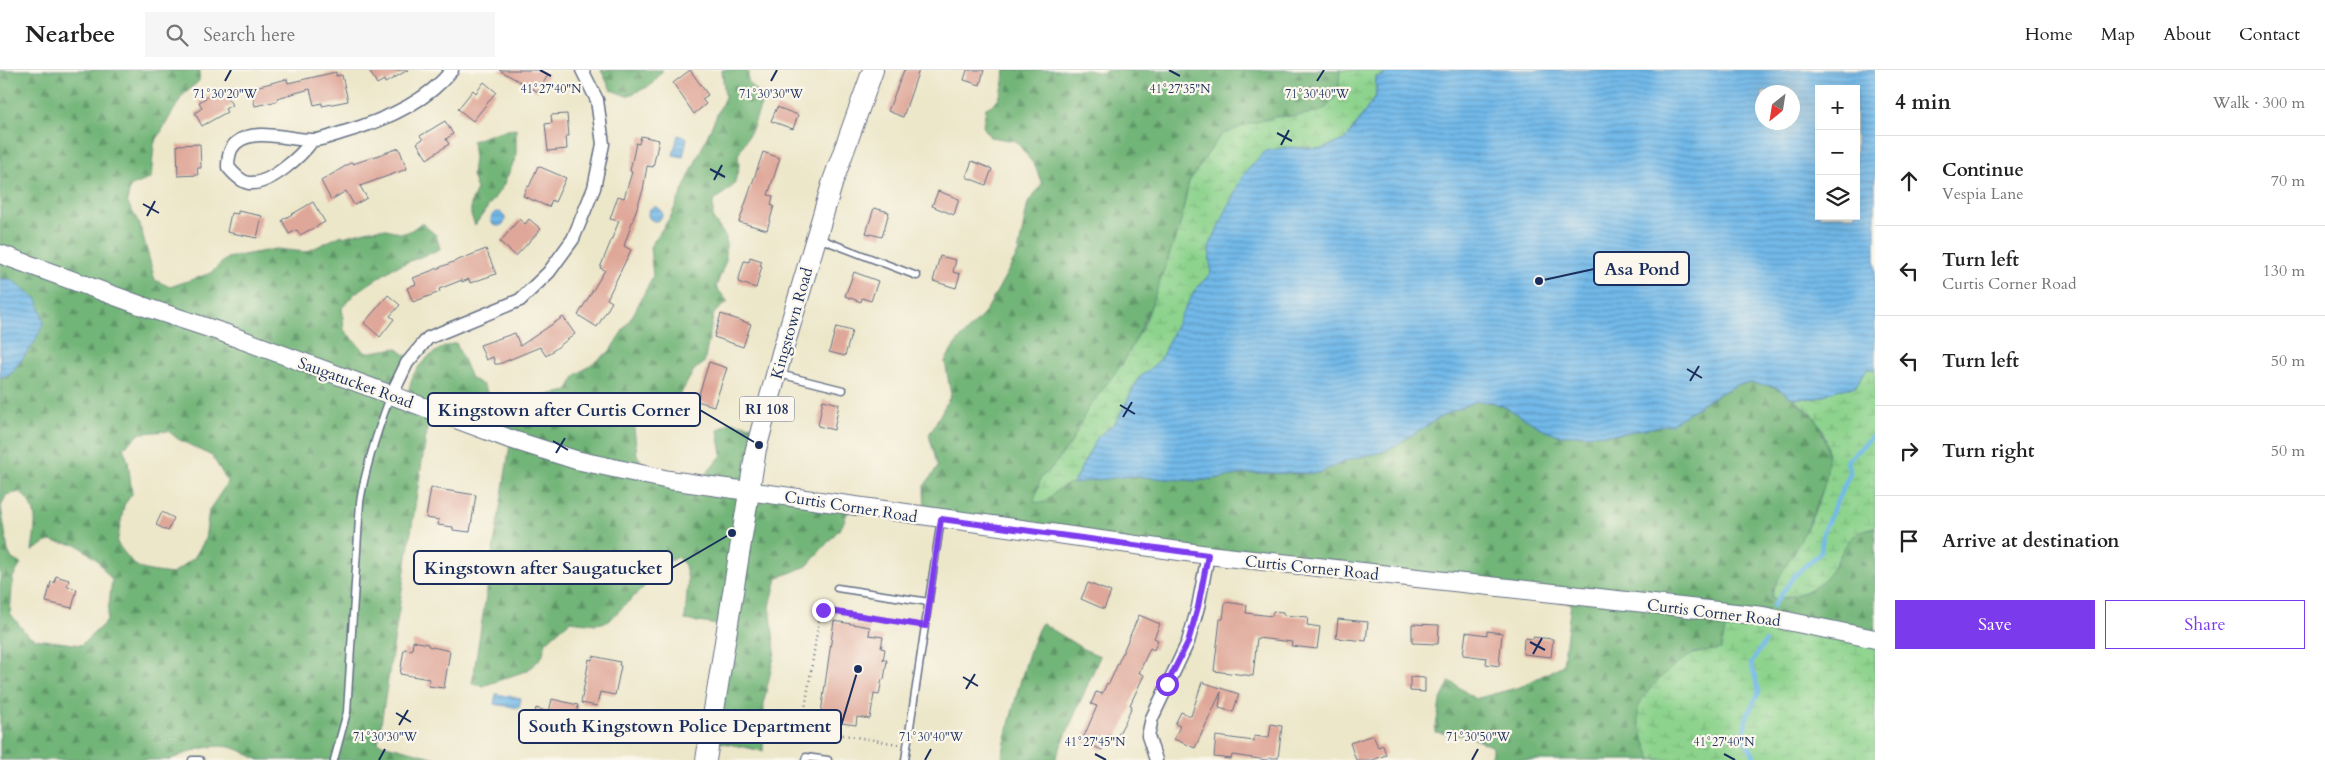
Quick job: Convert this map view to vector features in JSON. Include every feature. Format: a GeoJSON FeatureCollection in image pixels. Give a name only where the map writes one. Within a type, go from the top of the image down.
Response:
{"type":"FeatureCollection","features":[{"type":"Feature","properties":{"kind":"main road","name":"Kingstown Road"},"geometry":{"type":"LineString","coordinates":[[706,760],[756,449],[816,237],[850,130],[874,70]]}},
{"type":"Feature","properties":{"kind":"street"},"geometry":{"type":"LineString","coordinates":[[312,141],[303,153],[287,166],[261,182],[248,184],[236,176],[228,167],[228,155],[236,142],[253,136],[272,135],[312,141],[357,128],[392,114],[423,96],[452,70]]}},
{"type":"Feature","properties":{"kind":"street"},"geometry":{"type":"LineString","coordinates":[[391,396],[407,363],[428,338],[520,300],[549,272],[572,239],[594,188],[603,144],[597,100],[582,70]]}},
{"type":"Feature","properties":{"kind":"street","name":"Saugatucket Road"},"geometry":{"type":"LineString","coordinates":[[0,254],[148,308],[224,333],[510,439],[576,460],[669,480],[749,490]]}},
{"type":"Feature","properties":{"kind":"street","name":"Curtis Corner Road"},"geometry":{"type":"LineString","coordinates":[[749,490],[941,519],[1208,555],[1763,616],[1875,639]]}},
{"type":"Feature","properties":{"kind":"street"},"geometry":{"type":"LineString","coordinates":[[1156,760],[1148,736],[1152,718],[1188,642],[1198,607],[1208,555]]}},
{"type":"Feature","properties":{"kind":"lane"},"geometry":{"type":"LineString","coordinates":[[816,237],[917,276]]}},
{"type":"Feature","properties":{"kind":"lane"},"geometry":{"type":"LineString","coordinates":[[776,373],[843,390]]}},
{"type":"Feature","properties":{"kind":"lane"},"geometry":{"type":"LineString","coordinates":[[334,760],[347,712],[360,502],[370,453],[391,396]]}},
{"type":"Feature","properties":{"kind":"lane"},"geometry":{"type":"LineString","coordinates":[[904,760],[941,519]]}},
{"type":"Feature","properties":{"kind":"lane"},"geometry":{"type":"LineString","coordinates":[[837,588],[929,602]]}},
{"type":"Feature","properties":{"kind":"lane"},"geometry":{"type":"LineString","coordinates":[[805,760],[806,757],[828,760]]}},
{"type":"Feature","properties":{"kind":"lane"},"geometry":{"type":"LineString","coordinates":[[192,760],[200,760]]}},
{"type":"Feature","properties":{"kind":"path"},"geometry":{"type":"LineString","coordinates":[[907,745],[802,728],[820,613],[823,610],[926,626]]}},
{"type":"Feature","properties":{"kind":"green space"},"geometry":{"type":"Polygon","coordinates":[[[0,70],[200,70],[199,81],[182,96],[154,144],[151,178],[130,187],[127,202],[140,225],[155,280],[170,287],[211,273],[227,258],[276,249],[306,252],[342,235],[343,237],[378,229],[403,233],[421,223],[436,235],[440,249],[393,268],[354,294],[342,308],[344,330],[366,353],[396,348],[408,357],[385,396],[406,402],[412,379],[419,367],[428,357],[456,343],[471,378],[483,385],[489,395],[503,404],[567,391],[576,375],[609,352],[633,315],[653,276],[650,247],[671,216],[725,97],[722,70],[748,70],[748,81],[763,99],[753,127],[738,155],[739,166],[734,185],[713,202],[713,219],[726,237],[726,260],[716,287],[728,302],[714,313],[704,363],[694,370],[679,397],[647,412],[634,428],[637,455],[651,477],[697,485],[722,455],[718,430],[730,422],[758,427],[749,486],[849,509],[842,526],[807,566],[777,578],[770,606],[775,652],[764,701],[763,751],[709,740],[725,626],[685,620],[688,580],[685,565],[677,557],[657,568],[647,584],[607,622],[596,624],[570,621],[546,642],[542,657],[528,670],[483,686],[472,684],[510,445],[429,417],[378,743],[444,760],[259,760],[234,748],[218,746],[192,751],[169,760],[0,760],[0,377],[10,375],[35,342],[12,280],[0,278],[0,70]],[[168,431],[141,433],[123,448],[128,461],[132,494],[124,505],[117,543],[139,568],[172,574],[194,558],[205,540],[209,510],[228,482],[212,456],[178,439],[168,431]],[[20,492],[6,495],[1,507],[8,551],[12,559],[21,564],[13,577],[10,613],[27,635],[36,639],[81,645],[107,621],[112,580],[97,560],[78,545],[49,541],[32,551],[35,526],[34,512],[27,499],[20,492]]]}},
{"type":"Feature","properties":{"kind":"green space"},"geometry":{"type":"Polygon","coordinates":[[[601,70],[663,70],[650,86],[627,96],[611,90],[601,70]]]}},
{"type":"Feature","properties":{"kind":"green space"},"geometry":{"type":"Polygon","coordinates":[[[1005,70],[1086,70],[1102,73],[1107,70],[1340,70],[1339,88],[1335,98],[1327,107],[1319,112],[1275,117],[1221,135],[1213,146],[1189,182],[1180,225],[1155,297],[1139,333],[1123,363],[1088,408],[1071,443],[1049,471],[1041,477],[1045,503],[1053,493],[1067,484],[1082,481],[1129,476],[1197,481],[1252,473],[1308,474],[1351,459],[1386,451],[1444,415],[1476,401],[1492,402],[1507,408],[1548,432],[1560,435],[1618,434],[1671,423],[1739,384],[1763,383],[1783,391],[1818,422],[1826,443],[1829,469],[1825,484],[1803,537],[1773,588],[1771,599],[1798,594],[1817,585],[1829,573],[1849,541],[1855,535],[1875,527],[1875,640],[1694,653],[1639,722],[1652,760],[1492,760],[1492,746],[1466,736],[1435,732],[1440,702],[1450,681],[1475,699],[1520,687],[1563,665],[1571,603],[925,515],[924,486],[938,467],[929,435],[951,395],[945,361],[957,342],[985,313],[1018,253],[1028,203],[1042,184],[1035,166],[1016,141],[990,137],[983,126],[986,108],[996,101],[1001,92],[1005,70]]]}},
{"type":"Feature","properties":{"kind":"green space"},"geometry":{"type":"Polygon","coordinates":[[[1340,70],[1385,70],[1383,76],[1376,77],[1376,96],[1346,139],[1322,149],[1289,147],[1209,247],[1211,273],[1196,289],[1160,360],[1138,379],[1117,421],[1097,438],[1073,483],[1058,490],[1045,503],[1034,502],[1041,477],[1049,471],[1071,443],[1088,408],[1123,363],[1145,323],[1180,225],[1189,182],[1213,146],[1221,135],[1246,125],[1275,117],[1319,112],[1327,107],[1335,98],[1339,88],[1340,70]]]}},
{"type":"Feature","properties":{"kind":"green space"},"geometry":{"type":"Polygon","coordinates":[[[516,129],[516,157],[503,186],[475,225],[471,215],[471,202],[477,190],[472,175],[474,158],[472,141],[501,131],[516,129]]]}},
{"type":"Feature","properties":{"kind":"green space"},"geometry":{"type":"Polygon","coordinates":[[[1867,369],[1875,369],[1875,527],[1864,530],[1849,541],[1835,565],[1817,585],[1798,594],[1771,599],[1777,581],[1810,522],[1823,488],[1827,471],[1828,454],[1825,437],[1816,418],[1793,398],[1817,398],[1836,390],[1854,387],[1867,369]]]}},
{"type":"Feature","properties":{"kind":"green space"},"geometry":{"type":"Polygon","coordinates":[[[1728,616],[1875,640],[1875,760],[1652,760],[1639,725],[1638,710],[1643,698],[1663,675],[1687,657],[1697,653],[1721,649],[1728,616]]]}},
{"type":"Feature","properties":{"kind":"green space"},"geometry":{"type":"Polygon","coordinates":[[[1042,623],[1083,649],[1100,656],[1055,760],[1002,760],[1012,712],[1025,667],[1031,647],[1042,623]]]}},
{"type":"Feature","properties":{"kind":"water"},"geometry":{"type":"Polygon","coordinates":[[[1385,70],[1875,70],[1875,369],[1867,369],[1855,387],[1836,390],[1817,398],[1793,398],[1774,386],[1751,383],[1739,384],[1716,395],[1671,424],[1618,434],[1560,435],[1548,432],[1507,408],[1492,402],[1476,401],[1444,415],[1386,451],[1351,459],[1319,473],[1252,473],[1197,481],[1129,476],[1073,483],[1097,438],[1117,421],[1138,379],[1160,360],[1180,317],[1196,289],[1211,273],[1209,247],[1243,175],[1265,151],[1289,147],[1322,149],[1346,139],[1376,96],[1376,77],[1383,76],[1385,70]]]}},
{"type":"Feature","properties":{"kind":"water"},"geometry":{"type":"Polygon","coordinates":[[[678,135],[687,138],[683,157],[673,155],[678,135]]]}},
{"type":"Feature","properties":{"kind":"water"},"geometry":{"type":"Polygon","coordinates":[[[652,207],[658,207],[662,214],[658,221],[652,221],[648,217],[648,211],[652,207]]]}},
{"type":"Feature","properties":{"kind":"water"},"geometry":{"type":"Polygon","coordinates":[[[495,212],[501,212],[505,219],[501,226],[495,226],[491,222],[491,216],[495,212]]]}},
{"type":"Feature","properties":{"kind":"water"},"geometry":{"type":"Polygon","coordinates":[[[0,278],[12,280],[37,299],[44,322],[35,342],[10,375],[0,377],[0,278]]]}},
{"type":"Feature","properties":{"kind":"water"},"geometry":{"type":"Polygon","coordinates":[[[496,694],[521,698],[519,708],[494,704],[496,694]]]}},
{"type":"Feature","properties":{"kind":"building"},"geometry":{"type":"Polygon","coordinates":[[[369,70],[408,70],[385,83],[384,80],[377,84],[369,70]]]}},
{"type":"Feature","properties":{"kind":"building"},"geometry":{"type":"Polygon","coordinates":[[[499,70],[538,70],[548,75],[538,92],[499,70]]]}},
{"type":"Feature","properties":{"kind":"building"},"geometry":{"type":"Polygon","coordinates":[[[690,70],[708,95],[702,99],[706,104],[694,114],[673,83],[690,70]]]}},
{"type":"Feature","properties":{"kind":"building"},"geometry":{"type":"Polygon","coordinates":[[[904,70],[919,70],[903,117],[888,111],[904,70]]]}},
{"type":"Feature","properties":{"kind":"building"},"geometry":{"type":"Polygon","coordinates":[[[967,70],[984,70],[980,85],[964,80],[967,70]]]}},
{"type":"Feature","properties":{"kind":"building"},"geometry":{"type":"Polygon","coordinates":[[[336,72],[336,76],[342,75],[348,101],[322,106],[322,103],[314,105],[310,89],[277,98],[278,101],[255,106],[251,88],[287,79],[288,83],[336,72]]]}},
{"type":"Feature","properties":{"kind":"building"},"geometry":{"type":"Polygon","coordinates":[[[484,82],[496,92],[473,121],[458,109],[473,90],[476,93],[484,82]]]}},
{"type":"Feature","properties":{"kind":"building"},"geometry":{"type":"Polygon","coordinates":[[[222,88],[232,105],[225,109],[227,112],[202,126],[195,113],[202,108],[199,102],[222,88]]]}},
{"type":"Feature","properties":{"kind":"building"},"geometry":{"type":"Polygon","coordinates":[[[777,107],[798,115],[793,129],[771,121],[777,107]]]}},
{"type":"Feature","properties":{"kind":"building"},"geometry":{"type":"Polygon","coordinates":[[[567,114],[569,136],[566,136],[567,149],[548,151],[545,124],[552,123],[551,115],[567,114]]]}},
{"type":"Feature","properties":{"kind":"building"},"geometry":{"type":"Polygon","coordinates":[[[445,121],[453,134],[446,139],[449,144],[427,159],[417,143],[423,139],[420,136],[445,121]]]}},
{"type":"Feature","properties":{"kind":"building"},"geometry":{"type":"Polygon","coordinates":[[[641,136],[659,140],[653,167],[647,166],[643,190],[624,246],[631,250],[607,299],[612,302],[597,327],[578,315],[605,270],[600,268],[619,221],[610,219],[618,196],[624,198],[632,172],[630,171],[636,143],[639,144],[641,136]]]}},
{"type":"Feature","properties":{"kind":"building"},"geometry":{"type":"Polygon","coordinates":[[[200,144],[201,168],[197,168],[198,175],[178,176],[177,145],[200,144]]]}},
{"type":"Feature","properties":{"kind":"building"},"geometry":{"type":"Polygon","coordinates":[[[399,148],[407,169],[360,186],[367,198],[354,205],[346,191],[331,200],[321,181],[352,162],[353,164],[399,148]]]}},
{"type":"Feature","properties":{"kind":"building"},"geometry":{"type":"Polygon","coordinates":[[[763,152],[780,158],[768,195],[773,196],[771,205],[774,206],[767,230],[739,222],[763,152]]]}},
{"type":"Feature","properties":{"kind":"building"},"geometry":{"type":"Polygon","coordinates":[[[972,161],[992,169],[986,185],[966,177],[972,161]]]}},
{"type":"Feature","properties":{"kind":"building"},"geometry":{"type":"Polygon","coordinates":[[[538,166],[566,178],[555,202],[552,200],[549,207],[523,196],[538,166]]]}},
{"type":"Feature","properties":{"kind":"building"},"geometry":{"type":"Polygon","coordinates":[[[938,191],[959,199],[954,215],[932,206],[938,191]]]}},
{"type":"Feature","properties":{"kind":"building"},"geometry":{"type":"Polygon","coordinates":[[[313,202],[325,222],[300,235],[297,230],[289,234],[282,220],[313,202]]]}},
{"type":"Feature","properties":{"kind":"building"},"geometry":{"type":"Polygon","coordinates":[[[874,208],[889,212],[882,237],[866,233],[874,208]]]}},
{"type":"Feature","properties":{"kind":"building"},"geometry":{"type":"Polygon","coordinates":[[[238,211],[262,216],[257,238],[227,232],[231,213],[238,214],[238,211]]]}},
{"type":"Feature","properties":{"kind":"building"},"geometry":{"type":"Polygon","coordinates":[[[519,219],[525,224],[529,219],[541,229],[516,256],[500,242],[519,219]]]}},
{"type":"Feature","properties":{"kind":"building"},"geometry":{"type":"Polygon","coordinates":[[[486,249],[496,274],[470,283],[469,279],[462,282],[462,280],[439,289],[440,292],[413,302],[407,288],[416,284],[413,278],[486,249]]]}},
{"type":"Feature","properties":{"kind":"building"},"geometry":{"type":"Polygon","coordinates":[[[940,256],[956,260],[953,272],[960,274],[956,288],[933,281],[940,256]]]}},
{"type":"Feature","properties":{"kind":"building"},"geometry":{"type":"Polygon","coordinates":[[[750,257],[762,261],[756,288],[738,282],[744,261],[749,262],[750,257]]]}},
{"type":"Feature","properties":{"kind":"building"},"geometry":{"type":"Polygon","coordinates":[[[854,272],[878,281],[871,301],[862,298],[861,302],[845,296],[854,272]]]}},
{"type":"Feature","properties":{"kind":"building"},"geometry":{"type":"Polygon","coordinates":[[[388,295],[400,305],[390,316],[394,319],[380,337],[364,323],[388,295]]]}},
{"type":"Feature","properties":{"kind":"building"},"geometry":{"type":"Polygon","coordinates":[[[721,314],[751,324],[743,347],[714,337],[721,314]]]}},
{"type":"Feature","properties":{"kind":"building"},"geometry":{"type":"Polygon","coordinates":[[[563,317],[575,334],[546,356],[540,347],[499,364],[495,364],[493,357],[486,360],[480,345],[515,333],[520,346],[563,317]]]}},
{"type":"Feature","properties":{"kind":"building"},"geometry":{"type":"Polygon","coordinates":[[[836,327],[852,331],[845,356],[829,352],[836,327]]]}},
{"type":"Feature","properties":{"kind":"building"},"geometry":{"type":"Polygon","coordinates":[[[709,362],[727,368],[714,406],[697,401],[709,362]]]}},
{"type":"Feature","properties":{"kind":"building"},"geometry":{"type":"Polygon","coordinates":[[[823,400],[839,404],[834,430],[818,426],[823,400]]]}},
{"type":"Feature","properties":{"kind":"building"},"geometry":{"type":"Polygon","coordinates":[[[431,488],[476,495],[470,532],[453,530],[453,527],[438,525],[439,520],[426,518],[431,488]]]}},
{"type":"Feature","properties":{"kind":"building"},"geometry":{"type":"Polygon","coordinates":[[[162,512],[174,518],[168,531],[156,525],[162,512]]]}},
{"type":"Feature","properties":{"kind":"building"},"geometry":{"type":"Polygon","coordinates":[[[56,576],[69,580],[67,586],[77,589],[72,608],[46,602],[51,582],[54,583],[56,576]]]}},
{"type":"Feature","properties":{"kind":"building"},"geometry":{"type":"Polygon","coordinates":[[[1088,583],[1111,592],[1104,609],[1081,599],[1088,583]]]}},
{"type":"Feature","properties":{"kind":"building"},"geometry":{"type":"Polygon","coordinates":[[[1225,602],[1247,605],[1246,613],[1272,616],[1273,611],[1283,612],[1283,615],[1308,617],[1307,625],[1320,627],[1317,649],[1291,646],[1292,642],[1257,638],[1253,676],[1214,671],[1220,619],[1223,619],[1225,602]]]}},
{"type":"Feature","properties":{"kind":"building"},"geometry":{"type":"Polygon","coordinates":[[[1139,615],[1160,624],[1154,638],[1158,640],[1154,650],[1150,648],[1139,673],[1144,675],[1130,705],[1132,706],[1126,720],[1116,739],[1108,735],[1102,750],[1082,741],[1097,706],[1091,704],[1096,692],[1102,694],[1107,683],[1109,684],[1139,615]]]}},
{"type":"Feature","properties":{"kind":"building"},"geometry":{"type":"Polygon","coordinates":[[[1338,619],[1368,622],[1366,641],[1336,638],[1338,619]]]}},
{"type":"Feature","properties":{"kind":"building"},"geometry":{"type":"Polygon","coordinates":[[[834,621],[870,627],[869,635],[883,637],[881,648],[885,649],[883,660],[887,660],[884,680],[882,679],[879,695],[874,694],[870,719],[857,717],[856,725],[820,720],[834,621]]]}},
{"type":"Feature","properties":{"kind":"building"},"geometry":{"type":"Polygon","coordinates":[[[1412,624],[1439,625],[1438,644],[1412,643],[1412,624]]]}},
{"type":"Feature","properties":{"kind":"building"},"geometry":{"type":"Polygon","coordinates":[[[1487,631],[1502,633],[1499,666],[1486,664],[1487,658],[1463,655],[1466,632],[1487,635],[1487,631]]]}},
{"type":"Feature","properties":{"kind":"building"},"geometry":{"type":"Polygon","coordinates":[[[1533,637],[1553,639],[1551,657],[1523,654],[1524,638],[1533,639],[1533,637]]]}},
{"type":"Feature","properties":{"kind":"building"},"geometry":{"type":"Polygon","coordinates":[[[413,641],[450,651],[444,688],[428,686],[429,679],[400,674],[404,649],[412,650],[413,641]]]}},
{"type":"Feature","properties":{"kind":"building"},"geometry":{"type":"Polygon","coordinates":[[[593,656],[620,662],[619,665],[621,666],[615,695],[600,692],[597,706],[581,703],[589,659],[592,660],[593,656]]]}},
{"type":"Feature","properties":{"kind":"building"},"geometry":{"type":"Polygon","coordinates":[[[1410,677],[1425,678],[1425,692],[1410,691],[1410,677]]]}},
{"type":"Feature","properties":{"kind":"building"},"geometry":{"type":"Polygon","coordinates":[[[1202,682],[1239,694],[1233,712],[1219,708],[1221,692],[1195,748],[1174,739],[1180,726],[1175,724],[1181,712],[1191,716],[1202,682]]]}},
{"type":"Feature","properties":{"kind":"building"},"geometry":{"type":"Polygon","coordinates":[[[552,699],[578,705],[576,718],[561,715],[558,729],[533,723],[536,708],[549,712],[552,699]]]}},
{"type":"Feature","properties":{"kind":"building"},"geometry":{"type":"Polygon","coordinates":[[[1271,724],[1282,726],[1278,758],[1267,760],[1232,755],[1231,759],[1214,757],[1216,736],[1254,741],[1254,736],[1269,738],[1271,724]]]}},
{"type":"Feature","properties":{"kind":"building"},"geometry":{"type":"Polygon","coordinates":[[[1373,735],[1378,747],[1383,745],[1386,755],[1373,760],[1356,760],[1350,743],[1373,735]]]}},
{"type":"Feature","properties":{"kind":"waterway"},"geometry":{"type":"LineString","coordinates":[[1773,606],[1794,576],[1821,552],[1823,532],[1850,473],[1847,461],[1875,434]]}},
{"type":"Feature","properties":{"kind":"waterway"},"geometry":{"type":"LineString","coordinates":[[1757,760],[1743,737],[1747,716],[1759,692],[1751,663],[1766,641]]}},
{"type":"Feature","properties":{"kind":"place","name":"Asa Pond"},"geometry":{"type":"Point","coordinates":[1539,281]}},
{"type":"Feature","properties":{"kind":"place","name":"Kingstown after Curtis Corner"},"geometry":{"type":"Point","coordinates":[759,445]}},
{"type":"Feature","properties":{"kind":"place","name":"Kingstown after Saugatucket"},"geometry":{"type":"Point","coordinates":[732,533]}},
{"type":"Feature","properties":{"kind":"place","name":"South Kingstown Police Department"},"geometry":{"type":"Point","coordinates":[858,669]}},
{"type":"Feature","properties":{"kind":"route"},"geometry":{"type":"LineString","coordinates":[[823,610],[926,626],[941,519],[1208,555],[1198,607],[1188,642],[1167,684]]}}]}
